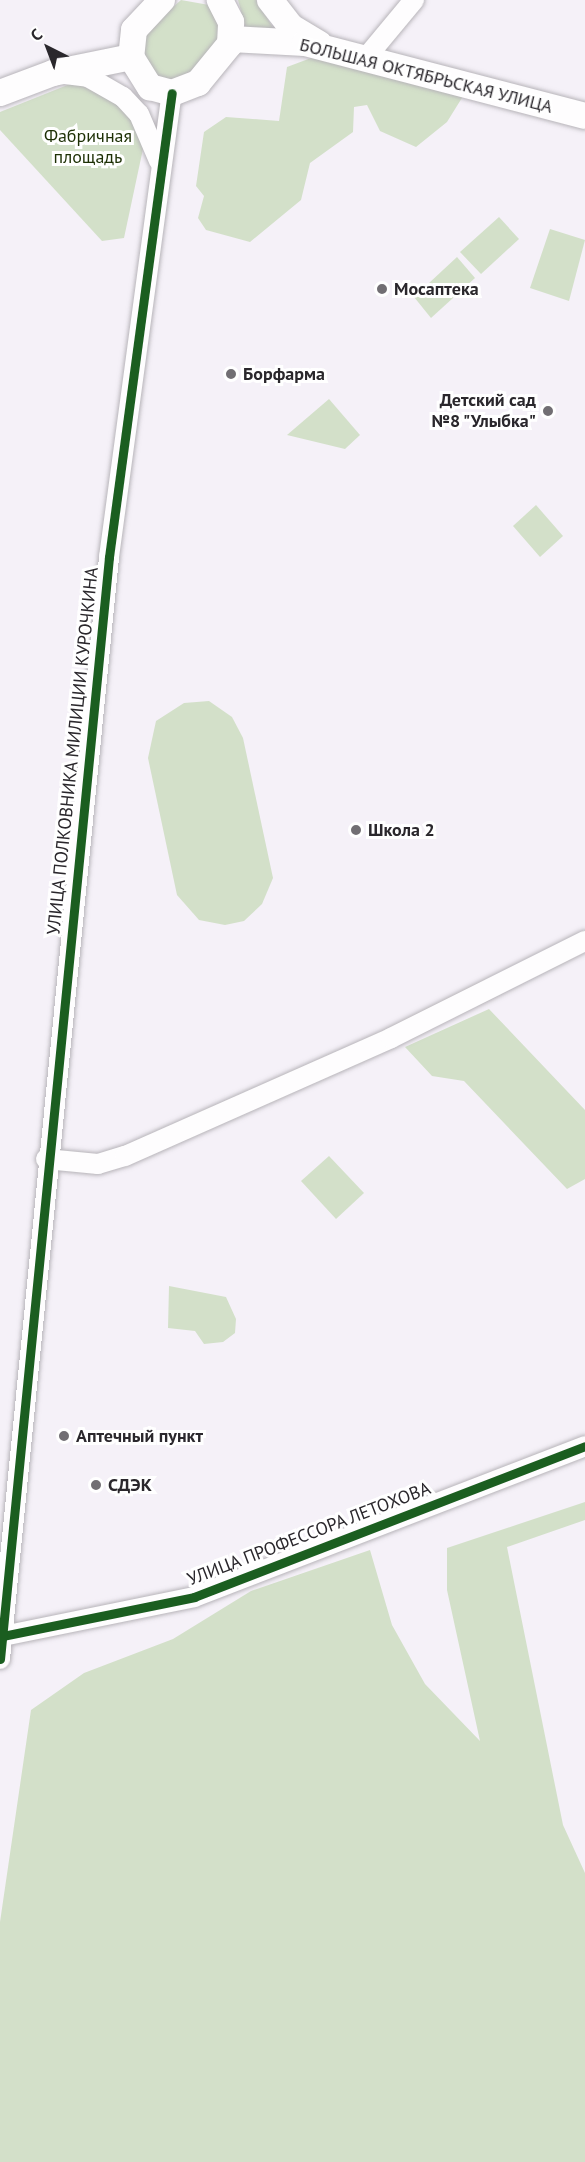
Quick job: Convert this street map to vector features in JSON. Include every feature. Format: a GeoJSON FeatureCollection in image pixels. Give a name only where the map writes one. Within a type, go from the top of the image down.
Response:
{"type":"FeatureCollection","features":[{"type":"Feature","properties":{"kind":"main road"},"geometry":{"type":"LineString","coordinates":[[162,0],[134,30],[130,57],[141,80],[172,93],[198,82],[231,39],[231,22],[220,0]]}},
{"type":"Feature","properties":{"kind":"main road"},"geometry":{"type":"LineString","coordinates":[[270,0],[291,27],[330,50]]}},
{"type":"Feature","properties":{"kind":"main road","name":"БОЛЬШАЯ ОКТЯБРЬСКАЯ УЛИЦА"},"geometry":{"type":"LineString","coordinates":[[231,39],[330,50],[585,116]]}},
{"type":"Feature","properties":{"kind":"main road"},"geometry":{"type":"LineString","coordinates":[[0,93],[53,73],[130,57]]}},
{"type":"Feature","properties":{"kind":"street"},"geometry":{"type":"LineString","coordinates":[[365,59],[414,0]]}},
{"type":"Feature","properties":{"kind":"street"},"geometry":{"type":"LineString","coordinates":[[53,73],[88,77],[123,97],[139,114],[160,164]]}},
{"type":"Feature","properties":{"kind":"street","name":"УЛИЦА ПОЛКОВНИКА МИЛИЦИИ КУРОЧКИНА"},"geometry":{"type":"LineString","coordinates":[[0,1659],[26,1415],[46,1159],[109,557],[160,164],[172,93]]}},
{"type":"Feature","properties":{"kind":"street"},"geometry":{"type":"LineString","coordinates":[[46,1159],[98,1164],[125,1156],[391,1038],[585,941]]}},
{"type":"Feature","properties":{"kind":"street","name":"УЛИЦА ПРОФЕССОРА ЛЕТОХОВА"},"geometry":{"type":"LineString","coordinates":[[3,1636],[194,1597],[585,1446]]}},
{"type":"Feature","properties":{"kind":"green space"},"geometry":{"type":"Polygon","coordinates":[[[181,0],[209,5],[223,34],[200,68],[174,82],[158,79],[141,55],[148,29],[181,0]]]}},
{"type":"Feature","properties":{"kind":"green space"},"geometry":{"type":"Polygon","coordinates":[[[238,0],[256,0],[278,36],[260,36],[245,26],[238,0]]]}},
{"type":"Feature","properties":{"kind":"green space"},"geometry":{"type":"Polygon","coordinates":[[[319,55],[465,93],[447,122],[416,147],[380,131],[367,105],[354,107],[353,132],[310,163],[301,200],[250,242],[206,230],[198,218],[204,196],[196,186],[204,132],[226,117],[279,121],[287,67],[319,55]]]}},
{"type":"Feature","properties":{"kind":"green space","name":"Фабричная площадь"},"geometry":{"type":"Polygon","coordinates":[[[75,82],[124,107],[144,144],[124,238],[102,241],[0,130],[0,112],[75,82]]]}},
{"type":"Feature","properties":{"kind":"green space"},"geometry":{"type":"Polygon","coordinates":[[[499,217],[519,239],[481,274],[460,252],[499,217]]]}},
{"type":"Feature","properties":{"kind":"green space"},"geometry":{"type":"Polygon","coordinates":[[[550,229],[585,240],[569,301],[530,288],[550,229]]]}},
{"type":"Feature","properties":{"kind":"green space"},"geometry":{"type":"Polygon","coordinates":[[[457,257],[475,278],[431,318],[414,297],[457,257]]]}},
{"type":"Feature","properties":{"kind":"green space"},"geometry":{"type":"Polygon","coordinates":[[[329,399],[360,435],[345,449],[287,435],[329,399]]]}},
{"type":"Feature","properties":{"kind":"green space"},"geometry":{"type":"Polygon","coordinates":[[[536,505],[563,536],[540,557],[513,526],[536,505]]]}},
{"type":"Feature","properties":{"kind":"green space"},"geometry":{"type":"Polygon","coordinates":[[[209,701],[232,717],[243,738],[273,878],[262,904],[244,921],[225,925],[199,920],[177,895],[148,758],[156,721],[184,703],[209,701]]]}},
{"type":"Feature","properties":{"kind":"green space"},"geometry":{"type":"Polygon","coordinates":[[[489,1009],[585,1110],[585,1179],[567,1189],[464,1081],[432,1076],[405,1047],[489,1009]]]}},
{"type":"Feature","properties":{"kind":"green space"},"geometry":{"type":"Polygon","coordinates":[[[329,1156],[364,1193],[336,1219],[301,1181],[329,1156]]]}},
{"type":"Feature","properties":{"kind":"green space"},"geometry":{"type":"Polygon","coordinates":[[[169,1286],[226,1297],[236,1319],[235,1333],[223,1342],[204,1344],[195,1331],[168,1328],[169,1286]]]}},
{"type":"Feature","properties":{"kind":"green space"},"geometry":{"type":"Polygon","coordinates":[[[585,1502],[585,1520],[507,1547],[563,1825],[585,1873],[585,2162],[0,2162],[0,1922],[31,1710],[84,1673],[173,1639],[251,1591],[370,1550],[392,1625],[425,1684],[480,1741],[447,1590],[447,1548],[585,1502]]]}},
{"type":"Feature","properties":{"kind":"cycle path"},"geometry":{"type":"LineString","coordinates":[[0,1659],[109,557],[172,93]]}},
{"type":"Feature","properties":{"kind":"cycle path"},"geometry":{"type":"LineString","coordinates":[[3,1636],[194,1597],[585,1446]]}},
{"type":"Feature","properties":{"kind":"place","name":"Мосаптека"},"geometry":{"type":"Point","coordinates":[382,289]}},
{"type":"Feature","properties":{"kind":"place","name":"Борфарма"},"geometry":{"type":"Point","coordinates":[231,374]}},
{"type":"Feature","properties":{"kind":"place","name":"Детский сад №8 \"Улыбка\""},"geometry":{"type":"Point","coordinates":[548,411]}},
{"type":"Feature","properties":{"kind":"place","name":"Школа 2"},"geometry":{"type":"Point","coordinates":[356,830]}},
{"type":"Feature","properties":{"kind":"place","name":"Аптечный пункт"},"geometry":{"type":"Point","coordinates":[64,1436]}},
{"type":"Feature","properties":{"kind":"place","name":"СДЭК"},"geometry":{"type":"Point","coordinates":[96,1485]}}]}
